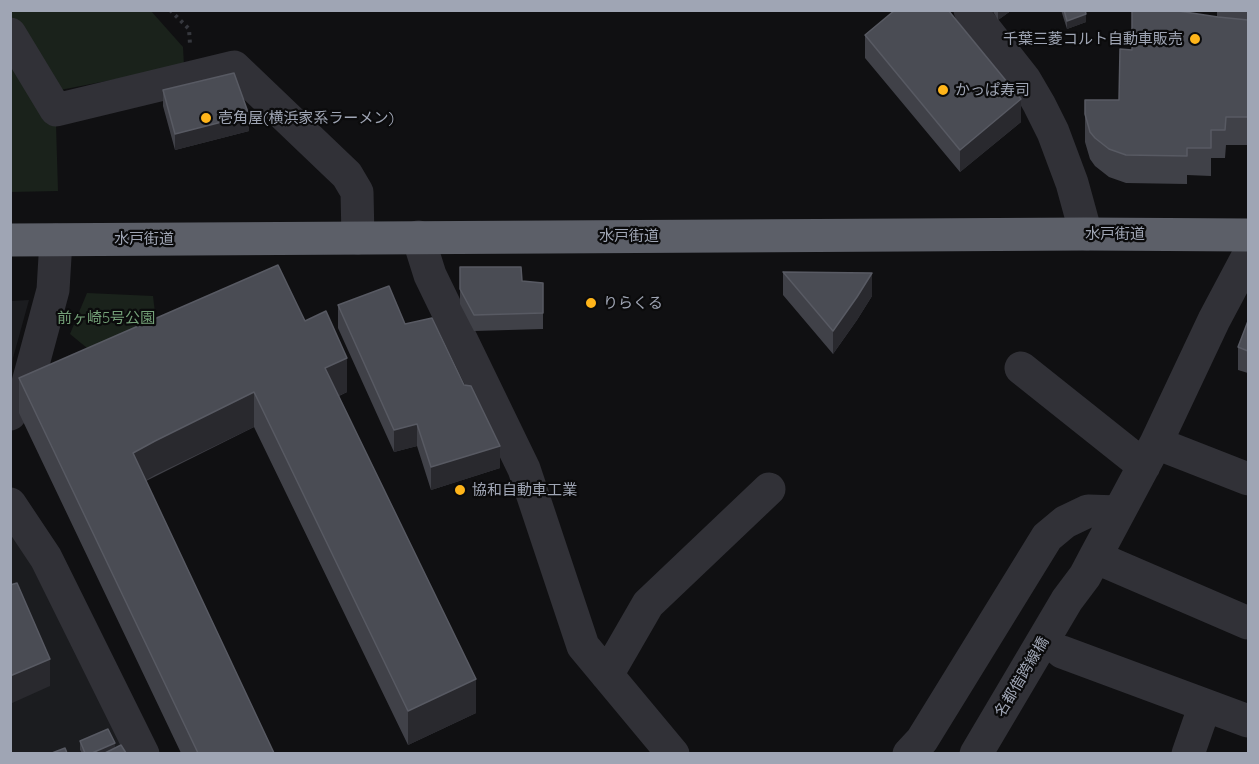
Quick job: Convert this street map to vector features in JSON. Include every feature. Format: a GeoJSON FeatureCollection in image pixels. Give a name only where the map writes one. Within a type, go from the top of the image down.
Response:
{"type":"FeatureCollection","features":[{"type":"Feature","properties":{"kind":"highway","name":"水戸街道"},"geometry":{"type":"LineString","coordinates":[[10,240],[1248,235]]}},
{"type":"Feature","properties":{"kind":"street"},"geometry":{"type":"LineString","coordinates":[[970,10],[1025,80],[1039,104],[1053,132],[1072,183],[1086,234]]}},
{"type":"Feature","properties":{"kind":"street"},"geometry":{"type":"LineString","coordinates":[[10,34],[56,110],[234,67],[347,175],[357,192],[357,238]]}},
{"type":"Feature","properties":{"kind":"street"},"geometry":{"type":"LineString","coordinates":[[418,237],[430,275],[524,469],[583,646],[673,753]]}},
{"type":"Feature","properties":{"kind":"street"},"geometry":{"type":"LineString","coordinates":[[10,414],[26,390],[53,290],[56,240]]}},
{"type":"Feature","properties":{"kind":"street","name":"名都借跨線橋"},"geometry":{"type":"LineString","coordinates":[[976,753],[1082,578],[1119,512],[1150,455],[1214,320],[1248,256]]}},
{"type":"Feature","properties":{"kind":"street"},"geometry":{"type":"LineString","coordinates":[[1021,368],[1150,455],[1248,479]]}},
{"type":"Feature","properties":{"kind":"street"},"geometry":{"type":"LineString","coordinates":[[607,675],[648,604],[769,489]]}},
{"type":"Feature","properties":{"kind":"street"},"geometry":{"type":"LineString","coordinates":[[10,504],[46,558],[143,753]]}},
{"type":"Feature","properties":{"kind":"street"},"geometry":{"type":"LineString","coordinates":[[909,753],[922,740],[1047,537],[1065,522],[1088,511],[1119,512]]}},
{"type":"Feature","properties":{"kind":"street"},"geometry":{"type":"LineString","coordinates":[[999,753],[1019,725],[1088,610],[1082,578]]}},
{"type":"Feature","properties":{"kind":"street"},"geometry":{"type":"LineString","coordinates":[[953,753],[1052,591],[1082,578],[1248,623]]}},
{"type":"Feature","properties":{"kind":"street"},"geometry":{"type":"LineString","coordinates":[[1062,652],[1248,721]]}},
{"type":"Feature","properties":{"kind":"street"},"geometry":{"type":"LineString","coordinates":[[1188,753],[1206,705]]}},
{"type":"Feature","properties":{"kind":"path"},"geometry":{"type":"LineString","coordinates":[[171,10],[189,30],[193,77]]}},
{"type":"Feature","properties":{"kind":"shaded area"},"geometry":{"type":"Polygon","coordinates":[[[29,300],[13,358],[11,377],[11,301],[29,300]]]}},
{"type":"Feature","properties":{"kind":"shaded area"},"geometry":{"type":"Polygon","coordinates":[[[10,528],[27,552],[126,753],[11,753],[10,528]]]}},
{"type":"Feature","properties":{"kind":"green space"},"geometry":{"type":"Polygon","coordinates":[[[10,11],[151,11],[183,47],[184,66],[55,91],[58,191],[11,192],[10,11]]]}},
{"type":"Feature","properties":{"kind":"green space","name":"前ヶ崎5号公園"},"geometry":{"type":"Polygon","coordinates":[[[87,293],[153,296],[157,330],[87,348],[70,334],[87,293]]]}},
{"type":"Feature","properties":{"kind":"building","name":"かっぱ寿司"},"geometry":{"type":"Polygon","coordinates":[[[895,10],[948,10],[1021,99],[960,150],[865,35],[895,10]]]}},
{"type":"Feature","properties":{"kind":"building"},"geometry":{"type":"Polygon","coordinates":[[[1064,10],[1085,10],[1086,14],[1067,21],[1064,10]]]}},
{"type":"Feature","properties":{"kind":"building"},"geometry":{"type":"Polygon","coordinates":[[[1132,10],[1172,10],[1248,20],[1248,117],[1226,117],[1225,130],[1211,130],[1211,148],[1187,148],[1187,156],[1126,155],[1109,149],[1090,132],[1085,114],[1085,100],[1119,100],[1120,49],[1132,50],[1132,10]]]}},
{"type":"Feature","properties":{"kind":"building","name":"壱角屋(横浜家系ラーメン)"},"geometry":{"type":"Polygon","coordinates":[[[234,73],[249,115],[175,134],[163,90],[234,73]]]}},
{"type":"Feature","properties":{"kind":"building"},"geometry":{"type":"Polygon","coordinates":[[[278,265],[305,321],[326,311],[347,358],[325,368],[476,679],[408,711],[254,392],[133,453],[274,753],[198,753],[19,378],[278,265]]]}},
{"type":"Feature","properties":{"kind":"building"},"geometry":{"type":"Polygon","coordinates":[[[460,267],[521,267],[522,281],[543,283],[543,313],[474,315],[460,289],[460,267]]]}},
{"type":"Feature","properties":{"kind":"building"},"geometry":{"type":"Polygon","coordinates":[[[783,272],[872,273],[833,331],[783,272]]]}},
{"type":"Feature","properties":{"kind":"building"},"geometry":{"type":"Polygon","coordinates":[[[389,286],[405,324],[432,318],[464,385],[471,386],[500,446],[431,467],[417,424],[394,430],[338,305],[389,286]]]}},
{"type":"Feature","properties":{"kind":"building"},"geometry":{"type":"Polygon","coordinates":[[[1248,321],[1248,351],[1238,347],[1248,321]]]}},
{"type":"Feature","properties":{"kind":"building"},"geometry":{"type":"Polygon","coordinates":[[[17,583],[50,659],[10,676],[10,585],[17,583]]]}},
{"type":"Feature","properties":{"kind":"building"},"geometry":{"type":"Polygon","coordinates":[[[108,729],[115,743],[92,753],[85,753],[80,741],[108,729]]]}},
{"type":"Feature","properties":{"kind":"building"},"geometry":{"type":"Polygon","coordinates":[[[121,745],[126,753],[105,753],[121,745]]]}},
{"type":"Feature","properties":{"kind":"building"},"geometry":{"type":"Polygon","coordinates":[[[65,748],[67,753],[52,753],[65,748]]]}},
{"type":"Feature","properties":{"kind":"place","name":"千葉三菱コルト自動車販売"},"geometry":{"type":"Point","coordinates":[1195,39]}},
{"type":"Feature","properties":{"kind":"place","name":"かっぱ寿司"},"geometry":{"type":"Point","coordinates":[943,90]}},
{"type":"Feature","properties":{"kind":"place","name":"壱角屋(横浜家系ラーメン)"},"geometry":{"type":"Point","coordinates":[206,118]}},
{"type":"Feature","properties":{"kind":"place","name":"りらくる"},"geometry":{"type":"Point","coordinates":[591,303]}},
{"type":"Feature","properties":{"kind":"place","name":"協和自動車工業"},"geometry":{"type":"Point","coordinates":[460,490]}}]}
